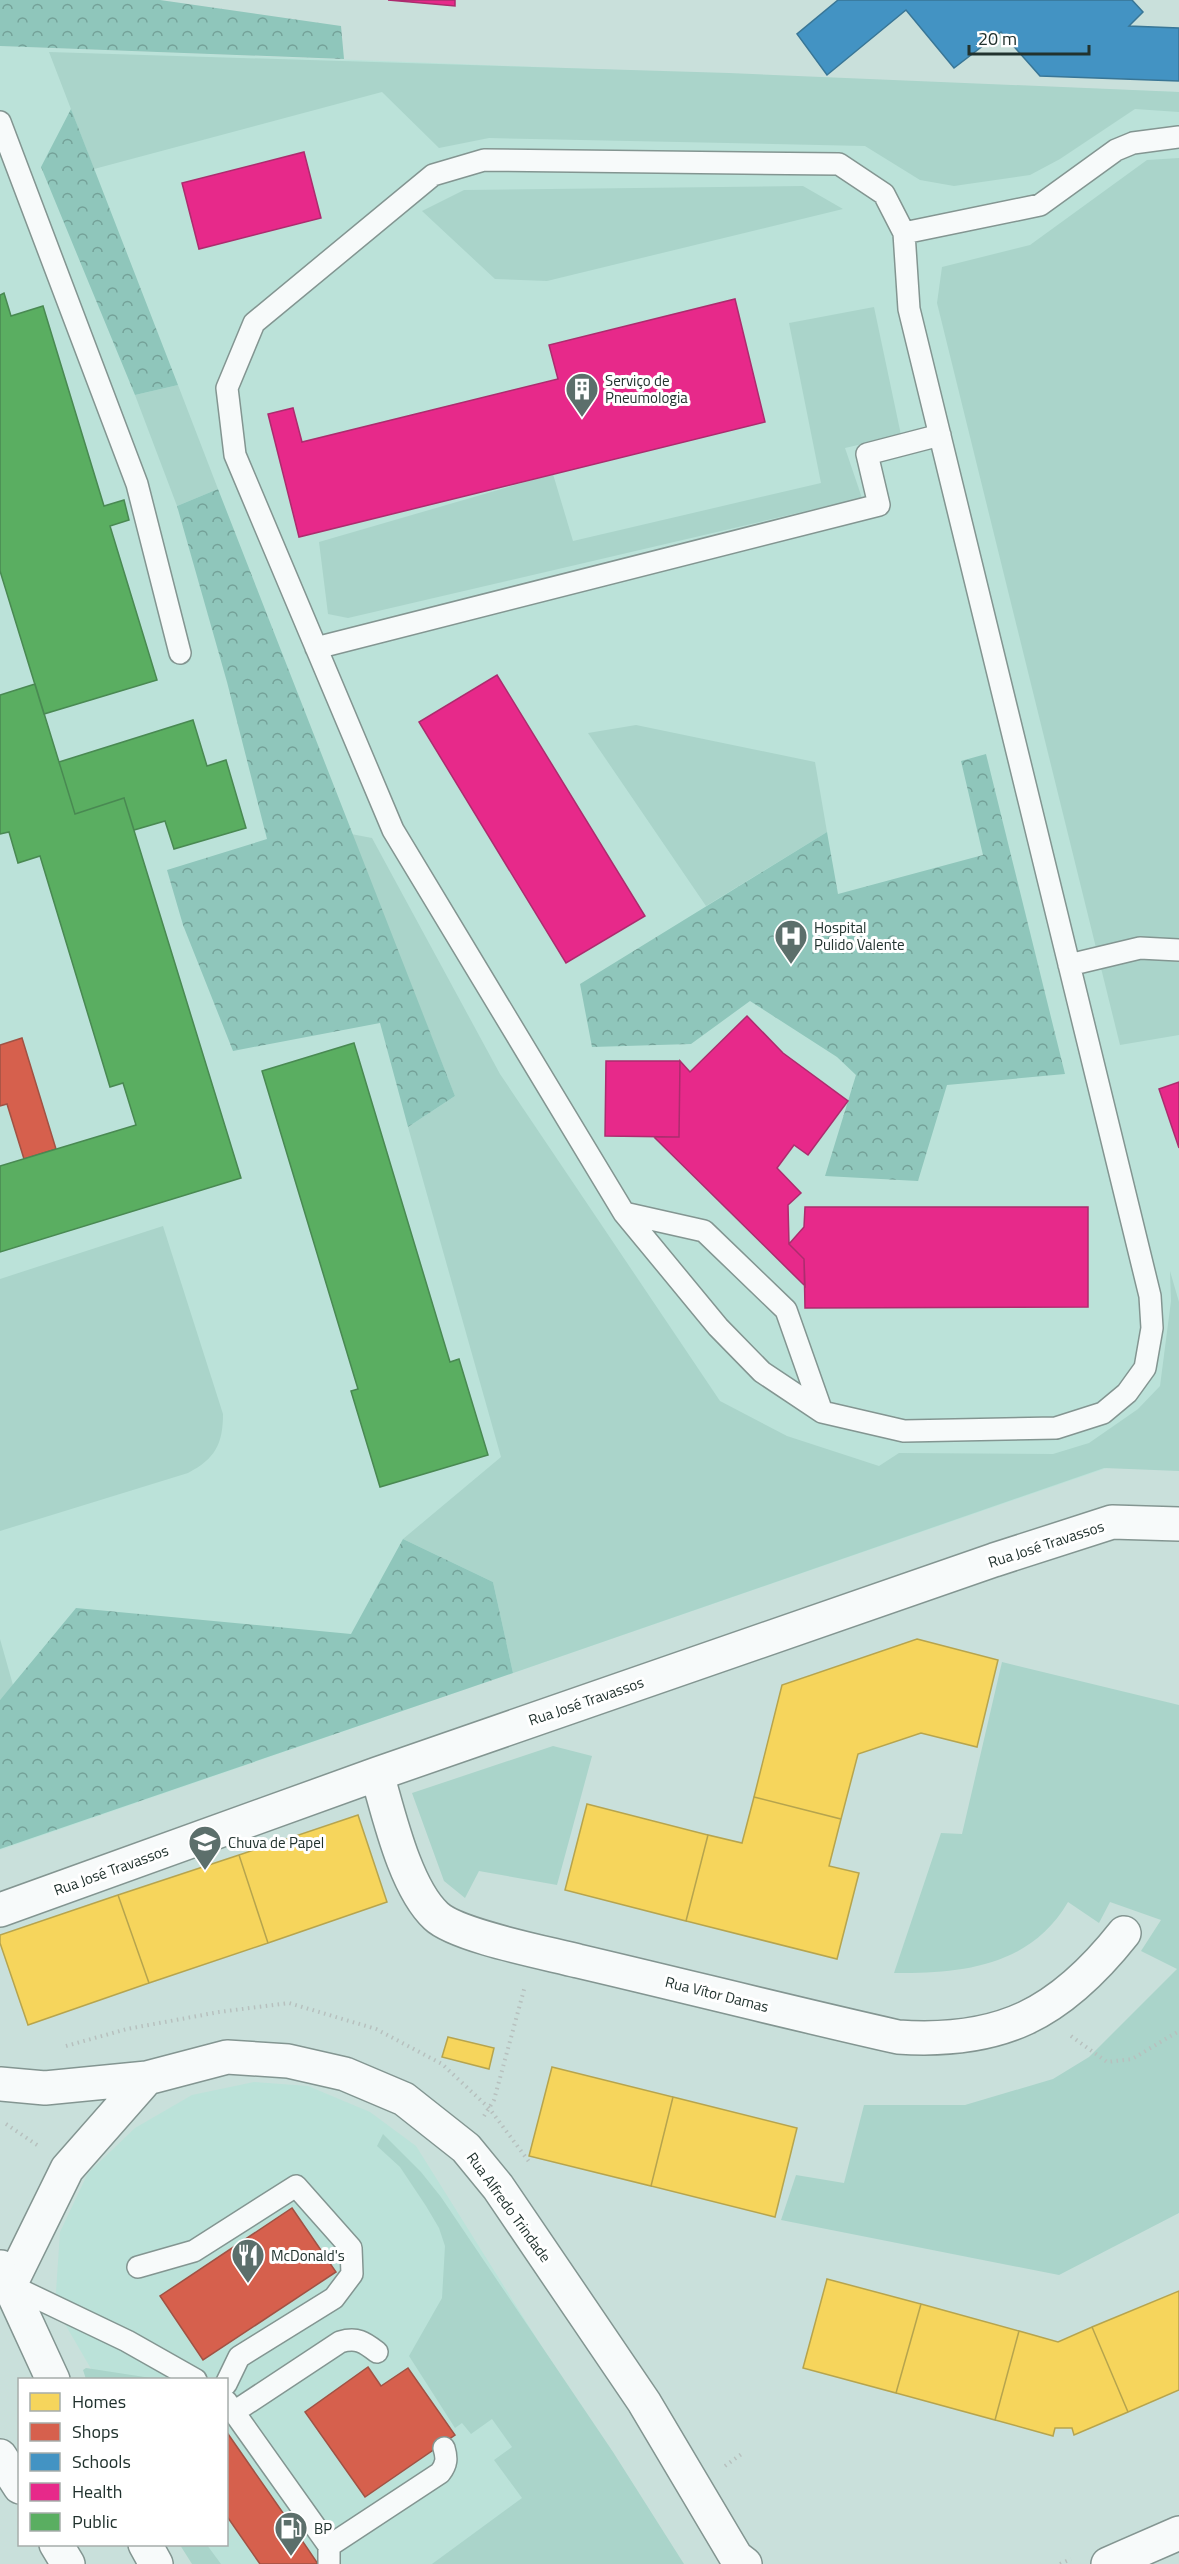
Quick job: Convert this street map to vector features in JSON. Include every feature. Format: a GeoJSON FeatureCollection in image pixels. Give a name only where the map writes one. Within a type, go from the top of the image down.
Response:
{"type":"FeatureCollection","features":[{"type":"Feature","properties":{"kind":"main road","name":"Rua José Travassos"},"geometry":{"type":"LineString","coordinates":[[0,1910],[377,1774],[972,1568],[1112,1522],[1179,1524]]}},
{"type":"Feature","properties":{"kind":"main road","name":"Rua Vítor Damas"},"geometry":{"type":"LineString","coordinates":[[377,1774],[405,1864],[418,1895],[437,1917],[468,1933],[898,2037],[930,2040],[963,2037],[993,2031],[1036,2012],[1078,1983],[1103,1959],[1124,1933]]}},
{"type":"Feature","properties":{"kind":"main road","name":"Rua Alfredo Trindade"},"geometry":{"type":"LineString","coordinates":[[0,2084],[45,2088],[147,2078],[227,2058],[288,2061],[345,2074],[404,2099],[466,2148],[498,2187],[644,2402],[739,2562]]}},
{"type":"Feature","properties":{"kind":"main road"},"geometry":{"type":"LineString","coordinates":[[53,2378],[3,2274],[67,2169],[147,2078]]}},
{"type":"Feature","properties":{"kind":"main road"},"geometry":{"type":"LineString","coordinates":[[0,2456],[18,2484]]}},
{"type":"Feature","properties":{"kind":"main road"},"geometry":{"type":"LineString","coordinates":[[1108,2564],[1179,2533]]}},
{"type":"Feature","properties":{"kind":"main road"},"geometry":{"type":"LineString","coordinates":[[57,2546],[68,2564]]}},
{"type":"Feature","properties":{"kind":"main road"},"geometry":{"type":"LineString","coordinates":[[146,2546],[156,2564]]}},
{"type":"Feature","properties":{"kind":"lane"},"geometry":{"type":"LineString","coordinates":[[0,122],[137,484],[180,653]]}},
{"type":"Feature","properties":{"kind":"lane"},"geometry":{"type":"LineString","coordinates":[[904,233],[1040,205],[1116,150],[1133,142],[1179,136]]}},
{"type":"Feature","properties":{"kind":"lane"},"geometry":{"type":"LineString","coordinates":[[484,160],[839,164],[884,194],[904,233],[909,309],[940,435],[1150,1296],[1152,1328],[1145,1368],[1127,1393],[1103,1413],[1056,1428],[904,1431],[822,1412],[762,1372],[718,1327],[624,1214],[393,830],[236,455],[227,388],[254,323],[433,175],[484,160]]}},
{"type":"Feature","properties":{"kind":"lane"},"geometry":{"type":"LineString","coordinates":[[316,648],[879,506],[867,454],[940,435]]}},
{"type":"Feature","properties":{"kind":"lane"},"geometry":{"type":"LineString","coordinates":[[1069,964],[1140,948],[1179,950]]}},
{"type":"Feature","properties":{"kind":"lane"},"geometry":{"type":"LineString","coordinates":[[624,1214],[704,1231],[786,1310],[822,1412]]}},
{"type":"Feature","properties":{"kind":"lane"},"geometry":{"type":"LineString","coordinates":[[138,2267],[194,2251],[296,2186],[351,2248],[352,2274],[334,2298],[239,2357],[228,2380]]}},
{"type":"Feature","properties":{"kind":"lane"},"geometry":{"type":"LineString","coordinates":[[3,2274],[194,2378]]}},
{"type":"Feature","properties":{"kind":"lane"},"geometry":{"type":"LineString","coordinates":[[377,2352],[361,2340],[350,2339],[340,2342],[230,2406],[329,2555],[440,2472],[446,2466],[447,2457],[444,2448]]}},
{"type":"Feature","properties":{"kind":"path"},"geometry":{"type":"LineString","coordinates":[[466,2148],[494,2100],[534,1950]]}},
{"type":"Feature","properties":{"kind":"path"},"geometry":{"type":"LineString","coordinates":[[1036,2012],[1107,2061],[1132,2060],[1179,2031]]}},
{"type":"Feature","properties":{"kind":"path"},"geometry":{"type":"LineString","coordinates":[[2,2122],[49,2153]]}},
{"type":"Feature","properties":{"kind":"path"},"geometry":{"type":"LineString","coordinates":[[722,2468],[743,2452]]}},
{"type":"Feature","properties":{"kind":"shaded area","name":"Hospital Pulido Valente"},"geometry":{"type":"Polygon","coordinates":[[[0,46],[1179,92],[1179,1443],[0,1850],[0,46]]]}},
{"type":"Feature","properties":{"kind":"shaded area"},"geometry":{"type":"Polygon","coordinates":[[[49,52],[729,73],[1179,92],[1179,112],[1135,109],[1060,159],[1030,175],[954,186],[920,180],[865,146],[489,138],[439,148],[382,92],[94,169],[49,52]]]}},
{"type":"Feature","properties":{"kind":"shaded area"},"geometry":{"type":"Polygon","coordinates":[[[1179,158],[1179,1035],[1120,1045],[937,303],[942,267],[1030,245],[1147,160],[1179,158]]]}},
{"type":"Feature","properties":{"kind":"shaded area"},"geometry":{"type":"Polygon","coordinates":[[[803,186],[843,209],[547,281],[495,279],[422,211],[464,190],[803,186]]]}},
{"type":"Feature","properties":{"kind":"shaded area"},"geometry":{"type":"Polygon","coordinates":[[[874,307],[901,435],[845,448],[862,498],[348,618],[328,614],[319,542],[553,474],[573,541],[821,483],[789,323],[874,307]]]}},
{"type":"Feature","properties":{"kind":"shaded area"},"geometry":{"type":"Polygon","coordinates":[[[178,385],[218,489],[177,506],[135,395],[178,385]]]}},
{"type":"Feature","properties":{"kind":"shaded area"},"geometry":{"type":"Polygon","coordinates":[[[636,725],[815,762],[827,832],[706,906],[588,733],[636,725]]]}},
{"type":"Feature","properties":{"kind":"shaded area"},"geometry":{"type":"Polygon","coordinates":[[[351,834],[372,838],[500,1074],[720,1401],[787,1436],[879,1466],[899,1453],[1053,1454],[1089,1443],[1138,1409],[1160,1386],[1171,1301],[1170,1271],[1179,1302],[1179,1471],[1104,1468],[513,1673],[493,1582],[403,1539],[501,1457],[408,1127],[455,1096],[351,834]]]}},
{"type":"Feature","properties":{"kind":"shaded area"},"geometry":{"type":"Polygon","coordinates":[[[163,1226],[223,1414],[223,1425],[216,1450],[205,1462],[188,1473],[0,1531],[0,1279],[163,1226]]]}},
{"type":"Feature","properties":{"kind":"shaded area"},"geometry":{"type":"Polygon","coordinates":[[[0,1639],[13,1685],[0,1700],[0,1639]]]}},
{"type":"Feature","properties":{"kind":"shaded area"},"geometry":{"type":"Polygon","coordinates":[[[1002,1662],[1179,1705],[1179,2213],[1059,2275],[781,2220],[796,2175],[844,2183],[864,2105],[965,2105],[1053,2079],[1089,2057],[1177,1969],[1141,1951],[1161,1920],[1110,1902],[1099,1923],[1068,1902],[1053,1923],[1035,1940],[1015,1953],[993,1962],[945,1971],[894,1973],[941,1833],[962,1834],[1002,1662]]]}},
{"type":"Feature","properties":{"kind":"shaded area"},"geometry":{"type":"Polygon","coordinates":[[[553,1746],[592,1756],[557,1885],[479,1871],[465,1898],[444,1881],[412,1793],[553,1746]]]}},
{"type":"Feature","properties":{"kind":"shaded area"},"geometry":{"type":"Polygon","coordinates":[[[254,2082],[308,2086],[370,2112],[416,2146],[678,2564],[204,2564],[194,2546],[228,2546],[228,2378],[96,2378],[55,2307],[60,2232],[88,2173],[135,2128],[192,2095],[254,2082]]]}},
{"type":"Feature","properties":{"kind":"shaded area"},"geometry":{"type":"Polygon","coordinates":[[[383,2134],[421,2172],[441,2197],[613,2452],[684,2564],[432,2564],[522,2498],[494,2460],[512,2447],[492,2419],[471,2434],[462,2423],[455,2428],[409,2356],[442,2298],[445,2246],[439,2228],[400,2167],[377,2146],[383,2134]]]}},
{"type":"Feature","properties":{"kind":"shaded area"},"geometry":{"type":"Polygon","coordinates":[[[86,2368],[149,2378],[86,2378],[83,2370],[86,2368]]]}},
{"type":"Feature","properties":{"kind":"shaded area"},"geometry":{"type":"Polygon","coordinates":[[[181,2546],[208,2546],[221,2564],[192,2564],[181,2546]]]}},
{"type":"Feature","properties":{"kind":"green space"},"geometry":{"type":"Polygon","coordinates":[[[0,0],[160,0],[341,26],[344,59],[0,46],[0,0]]]}},
{"type":"Feature","properties":{"kind":"green space"},"geometry":{"type":"Polygon","coordinates":[[[71,109],[178,385],[135,395],[41,167],[71,109]]]}},
{"type":"Feature","properties":{"kind":"green space"},"geometry":{"type":"Polygon","coordinates":[[[218,489],[455,1096],[408,1127],[380,1023],[233,1051],[183,925],[167,870],[267,839],[227,682],[177,506],[218,489]]]}},
{"type":"Feature","properties":{"kind":"green space"},"geometry":{"type":"Polygon","coordinates":[[[986,754],[1065,1074],[947,1085],[918,1181],[825,1176],[856,1075],[837,1057],[750,1001],[691,1044],[592,1047],[580,984],[827,832],[838,894],[983,855],[961,761],[986,754]]]}},
{"type":"Feature","properties":{"kind":"green space"},"geometry":{"type":"Polygon","coordinates":[[[403,1539],[493,1582],[513,1673],[0,1849],[0,1700],[76,1608],[351,1634],[403,1539]]]}},
{"type":"Feature","properties":{"kind":"building: Homes"},"geometry":{"type":"Polygon","coordinates":[[[917,1639],[998,1660],[977,1747],[921,1733],[858,1754],[841,1819],[754,1797],[782,1685],[917,1639]]]}},
{"type":"Feature","properties":{"kind":"building: Homes"},"geometry":{"type":"Polygon","coordinates":[[[754,1797],[841,1819],[829,1866],[859,1873],[837,1959],[686,1921],[708,1835],[742,1843],[754,1797]]]}},
{"type":"Feature","properties":{"kind":"building: Homes"},"geometry":{"type":"Polygon","coordinates":[[[587,1804],[708,1835],[686,1921],[565,1890],[587,1804]]]}},
{"type":"Feature","properties":{"kind":"building: Homes"},"geometry":{"type":"Polygon","coordinates":[[[358,1815],[387,1902],[268,1943],[239,1855],[358,1815]]]}},
{"type":"Feature","properties":{"kind":"building: Homes"},"geometry":{"type":"Polygon","coordinates":[[[239,1855],[268,1943],[149,1983],[118,1895],[239,1855]]]}},
{"type":"Feature","properties":{"kind":"building: Homes"},"geometry":{"type":"Polygon","coordinates":[[[118,1895],[149,1983],[28,2025],[0,1943],[0,1935],[118,1895]]]}},
{"type":"Feature","properties":{"kind":"building: Homes"},"geometry":{"type":"Polygon","coordinates":[[[448,2037],[494,2048],[489,2069],[442,2057],[448,2037]]]}},
{"type":"Feature","properties":{"kind":"building: Homes"},"geometry":{"type":"Polygon","coordinates":[[[552,2067],[673,2097],[651,2186],[529,2156],[552,2067]]]}},
{"type":"Feature","properties":{"kind":"building: Homes"},"geometry":{"type":"Polygon","coordinates":[[[673,2097],[797,2128],[775,2217],[651,2186],[673,2097]]]}},
{"type":"Feature","properties":{"kind":"building: Homes"},"geometry":{"type":"Polygon","coordinates":[[[827,2279],[921,2304],[896,2393],[803,2368],[827,2279]]]}},
{"type":"Feature","properties":{"kind":"building: Homes"},"geometry":{"type":"Polygon","coordinates":[[[1179,2291],[1179,2390],[1128,2412],[1092,2327],[1179,2291]]]}},
{"type":"Feature","properties":{"kind":"building: Homes"},"geometry":{"type":"Polygon","coordinates":[[[921,2304],[1019,2331],[995,2420],[896,2393],[921,2304]]]}},
{"type":"Feature","properties":{"kind":"building: Homes"},"geometry":{"type":"Polygon","coordinates":[[[1092,2327],[1128,2412],[1074,2435],[1072,2428],[1055,2428],[1053,2436],[995,2420],[1019,2331],[1058,2342],[1092,2327]]]}},
{"type":"Feature","properties":{"kind":"building: Shops"},"geometry":{"type":"Polygon","coordinates":[[[22,1038],[56,1149],[24,1159],[7,1104],[0,1106],[0,1045],[22,1038]]]}},
{"type":"Feature","properties":{"kind":"building: Shops","name":"McDonald's"},"geometry":{"type":"Polygon","coordinates":[[[292,2208],[336,2272],[203,2360],[160,2296],[292,2208]]]}},
{"type":"Feature","properties":{"kind":"building: Shops"},"geometry":{"type":"Polygon","coordinates":[[[368,2367],[381,2386],[408,2368],[455,2435],[365,2497],[305,2412],[368,2367]]]}},
{"type":"Feature","properties":{"kind":"building: Shops"},"geometry":{"type":"Polygon","coordinates":[[[228,2434],[318,2564],[260,2564],[228,2518],[228,2434]]]}},
{"type":"Feature","properties":{"kind":"building: Schools"},"geometry":{"type":"Polygon","coordinates":[[[838,0],[1132,0],[1143,12],[1129,26],[1179,28],[1179,81],[1040,76],[1001,32],[954,68],[906,10],[827,75],[797,34],[838,0]]]}},
{"type":"Feature","properties":{"kind":"building: Health"},"geometry":{"type":"Polygon","coordinates":[[[388,0],[455,0],[455,6],[388,0]]]}},
{"type":"Feature","properties":{"kind":"building: Health"},"geometry":{"type":"Polygon","coordinates":[[[304,152],[321,218],[199,249],[182,183],[304,152]]]}},
{"type":"Feature","properties":{"kind":"building: Health","name":"Serviço de Pneumologia"},"geometry":{"type":"Polygon","coordinates":[[[735,299],[765,422],[299,537],[268,414],[293,408],[302,442],[558,379],[549,345],[735,299]]]}},
{"type":"Feature","properties":{"kind":"building: Health"},"geometry":{"type":"Polygon","coordinates":[[[497,675],[645,916],[566,963],[419,722],[497,675]]]}},
{"type":"Feature","properties":{"kind":"building: Health"},"geometry":{"type":"Polygon","coordinates":[[[747,1016],[783,1053],[848,1101],[808,1155],[794,1145],[777,1168],[801,1193],[788,1205],[789,1244],[804,1259],[805,1286],[654,1137],[679,1137],[680,1061],[690,1072],[747,1016]]]}},
{"type":"Feature","properties":{"kind":"building: Health"},"geometry":{"type":"Polygon","coordinates":[[[606,1061],[680,1061],[679,1137],[605,1136],[606,1061]]]}},
{"type":"Feature","properties":{"kind":"building: Health"},"geometry":{"type":"Polygon","coordinates":[[[1179,1082],[1179,1148],[1159,1089],[1179,1082]]]}},
{"type":"Feature","properties":{"kind":"building: Health"},"geometry":{"type":"Polygon","coordinates":[[[805,1207],[1088,1207],[1088,1307],[805,1308],[804,1259],[789,1244],[804,1227],[805,1207]]]}},
{"type":"Feature","properties":{"kind":"building: Public"},"geometry":{"type":"Polygon","coordinates":[[[4,293],[11,316],[43,306],[104,506],[124,500],[129,520],[110,526],[157,680],[44,714],[0,571],[0,295],[4,293]]]}},
{"type":"Feature","properties":{"kind":"building: Public"},"geometry":{"type":"Polygon","coordinates":[[[35,684],[75,814],[124,798],[241,1178],[0,1252],[0,1166],[136,1125],[123,1083],[110,1087],[40,856],[18,863],[9,832],[0,834],[0,695],[35,684]]]}},
{"type":"Feature","properties":{"kind":"building: Public"},"geometry":{"type":"Polygon","coordinates":[[[193,720],[207,766],[226,760],[246,828],[174,849],[165,821],[134,830],[124,798],[75,814],[59,762],[193,720]]]}},
{"type":"Feature","properties":{"kind":"building: Public"},"geometry":{"type":"Polygon","coordinates":[[[354,1043],[450,1362],[459,1359],[488,1455],[380,1487],[351,1391],[358,1389],[262,1071],[354,1043]]]}},
{"type":"Feature","properties":{"kind":"place","name":"Serviço de Pneumologia"},"geometry":{"type":"Point","coordinates":[582,418]}},
{"type":"Feature","properties":{"kind":"place","name":"Hospital Pulido Valente"},"geometry":{"type":"Point","coordinates":[791,965]}},
{"type":"Feature","properties":{"kind":"place","name":"Chuva de Papel"},"geometry":{"type":"Point","coordinates":[205,1871]}},
{"type":"Feature","properties":{"kind":"place","name":"McDonald's"},"geometry":{"type":"Point","coordinates":[248,2284]}},
{"type":"Feature","properties":{"kind":"place","name":"BP"},"geometry":{"type":"Point","coordinates":[291,2557]}}]}
